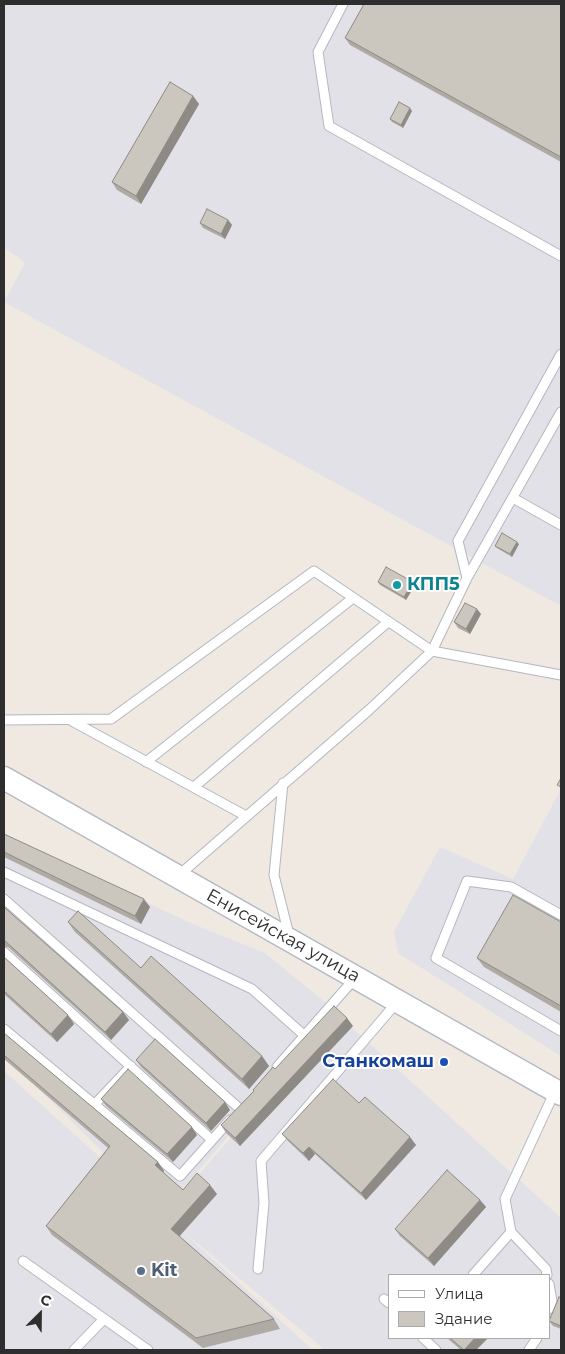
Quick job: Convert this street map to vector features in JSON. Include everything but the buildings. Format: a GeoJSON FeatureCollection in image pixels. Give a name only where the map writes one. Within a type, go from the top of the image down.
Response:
{"type":"FeatureCollection","features":[{"type":"Feature","properties":{"kind":"street","name":"Енисейская улица"},"geometry":{"type":"LineString","coordinates":[[4,778],[558,1092]]}},
{"type":"Feature","properties":{"kind":"lane"},"geometry":{"type":"LineString","coordinates":[[343,4],[318,52],[329,126],[561,256]]}},
{"type":"Feature","properties":{"kind":"lane"},"geometry":{"type":"LineString","coordinates":[[467,578],[458,540],[561,354]]}},
{"type":"Feature","properties":{"kind":"lane"},"geometry":{"type":"LineString","coordinates":[[178,876],[282,783],[369,710],[432,651],[467,578],[561,412]]}},
{"type":"Feature","properties":{"kind":"lane"},"geometry":{"type":"LineString","coordinates":[[513,498],[561,525]]}},
{"type":"Feature","properties":{"kind":"lane"},"geometry":{"type":"LineString","coordinates":[[4,720],[111,719],[314,571],[432,651],[561,675]]}},
{"type":"Feature","properties":{"kind":"lane"},"geometry":{"type":"LineString","coordinates":[[146,762],[353,598]]}},
{"type":"Feature","properties":{"kind":"lane"},"geometry":{"type":"LineString","coordinates":[[194,788],[388,622]]}},
{"type":"Feature","properties":{"kind":"lane"},"geometry":{"type":"LineString","coordinates":[[70,720],[246,816]]}},
{"type":"Feature","properties":{"kind":"lane"},"geometry":{"type":"LineString","coordinates":[[282,783],[274,875],[290,940]]}},
{"type":"Feature","properties":{"kind":"lane"},"geometry":{"type":"LineString","coordinates":[[4,872],[252,989],[305,1036]]}},
{"type":"Feature","properties":{"kind":"lane"},"geometry":{"type":"LineString","coordinates":[[561,915],[512,887],[467,880],[436,958],[561,1031]]}},
{"type":"Feature","properties":{"kind":"lane"},"geometry":{"type":"LineString","coordinates":[[4,898],[240,1109]]}},
{"type":"Feature","properties":{"kind":"lane"},"geometry":{"type":"LineString","coordinates":[[4,952],[212,1140]]}},
{"type":"Feature","properties":{"kind":"lane"},"geometry":{"type":"LineString","coordinates":[[272,1072],[356,977]]}},
{"type":"Feature","properties":{"kind":"lane"},"geometry":{"type":"LineString","coordinates":[[258,1269],[264,1203],[261,1161],[398,1001]]}},
{"type":"Feature","properties":{"kind":"lane"},"geometry":{"type":"LineString","coordinates":[[4,1029],[180,1176],[246,1102]]}},
{"type":"Feature","properties":{"kind":"lane"},"geometry":{"type":"LineString","coordinates":[[94,1105],[130,1066]]}},
{"type":"Feature","properties":{"kind":"lane"},"geometry":{"type":"LineString","coordinates":[[547,1274],[546,1269],[511,1232],[505,1200],[558,1092]]}},
{"type":"Feature","properties":{"kind":"lane"},"geometry":{"type":"LineString","coordinates":[[474,1274],[511,1232]]}},
{"type":"Feature","properties":{"kind":"lane"},"geometry":{"type":"LineString","coordinates":[[23,1261],[148,1350]]}},
{"type":"Feature","properties":{"kind":"lane"},"geometry":{"type":"LineString","coordinates":[[550,1290],[552,1301],[550,1306]]}},
{"type":"Feature","properties":{"kind":"lane"},"geometry":{"type":"LineString","coordinates":[[74,1350],[104,1319]]}},
{"type":"Feature","properties":{"kind":"lane"},"geometry":{"type":"LineString","coordinates":[[424,1339],[436,1350]]}},
{"type":"Feature","properties":{"kind":"lane"},"geometry":{"type":"LineString","coordinates":[[529,1350],[536,1339]]}},
{"type":"Feature","properties":{"kind":"shaded area"},"geometry":{"type":"Polygon","coordinates":[[[4,4],[561,4],[561,606],[4,302],[25,263],[4,247],[4,4]]]}},
{"type":"Feature","properties":{"kind":"shaded area"},"geometry":{"type":"Polygon","coordinates":[[[561,789],[561,1056],[398,953],[394,932],[440,847],[513,879],[561,789]]]}},
{"type":"Feature","properties":{"kind":"shaded area"},"geometry":{"type":"Polygon","coordinates":[[[4,836],[193,924],[265,953],[337,1012],[163,1211],[4,1055],[4,836]]]}},
{"type":"Feature","properties":{"kind":"shaded area"},"geometry":{"type":"Polygon","coordinates":[[[337,1014],[561,1218],[561,1350],[325,1350],[172,1222],[313,1350],[4,1350],[4,1071],[164,1215],[337,1014]]]}},
{"type":"Feature","properties":{"kind":"place","name":"КПП5"},"geometry":{"type":"Point","coordinates":[397,585]}},
{"type":"Feature","properties":{"kind":"place","name":"Станкомаш"},"geometry":{"type":"Point","coordinates":[444,1062]}},
{"type":"Feature","properties":{"kind":"place","name":"Kit"},"geometry":{"type":"Point","coordinates":[141,1271]}}]}
